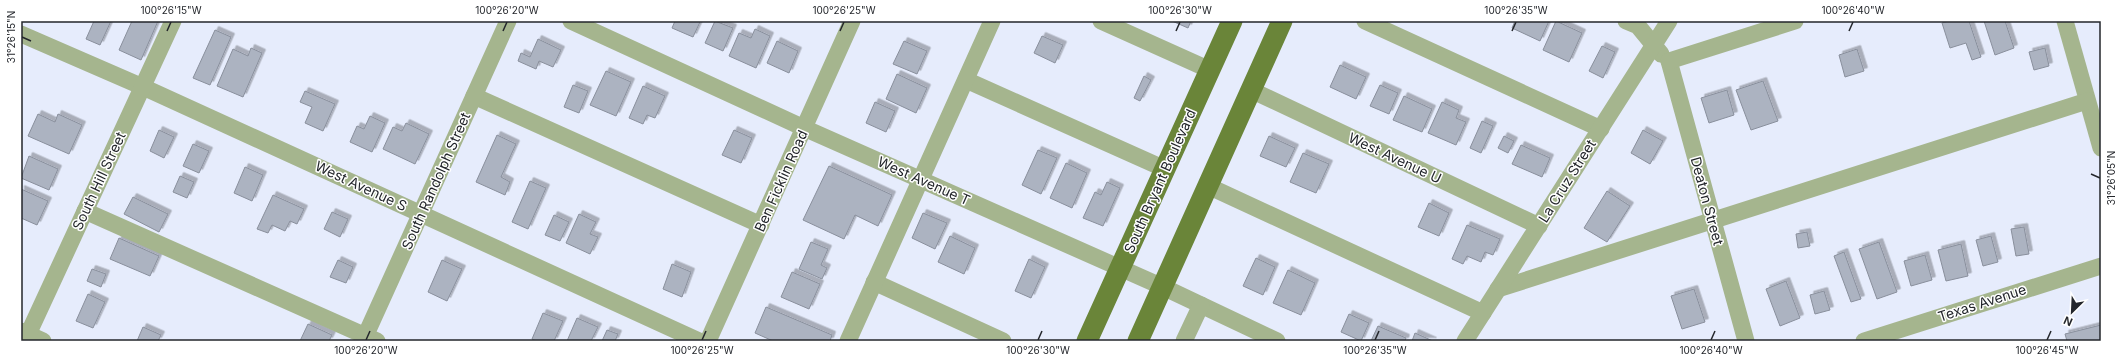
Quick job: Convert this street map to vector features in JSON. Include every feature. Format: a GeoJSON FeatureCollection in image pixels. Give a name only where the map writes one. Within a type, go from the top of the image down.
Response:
{"type":"FeatureCollection","features":[{"type":"Feature","properties":{"kind":"main road","name":"South Bryant Boulevard"},"geometry":{"type":"LineString","coordinates":[[1087,341],[1232,21]]}},
{"type":"Feature","properties":{"kind":"main road"},"geometry":{"type":"LineString","coordinates":[[1138,341],[1282,21]]}},
{"type":"Feature","properties":{"kind":"street","name":"South Hill Street"},"geometry":{"type":"LineString","coordinates":[[29,337],[85,211],[173,21]]}},
{"type":"Feature","properties":{"kind":"street","name":"South Randolph Street"},"geometry":{"type":"LineString","coordinates":[[369,339],[421,214],[508,21]]}},
{"type":"Feature","properties":{"kind":"street","name":"West Avenue T"},"geometry":{"type":"LineString","coordinates":[[571,21],[920,180],[1163,286],[1277,341]]}},
{"type":"Feature","properties":{"kind":"street"},"geometry":{"type":"LineString","coordinates":[[848,341],[992,21]]}},
{"type":"Feature","properties":{"kind":"street"},"geometry":{"type":"LineString","coordinates":[[1101,21],[1210,70]]}},
{"type":"Feature","properties":{"kind":"street"},"geometry":{"type":"LineString","coordinates":[[1365,21],[1601,129]]}},
{"type":"Feature","properties":{"kind":"street"},"geometry":{"type":"LineString","coordinates":[[1626,21],[1638,26],[1653,46],[1669,61],[1795,21]]}},
{"type":"Feature","properties":{"kind":"street","name":"La Cruz Street"},"geometry":{"type":"LineString","coordinates":[[1465,341],[1669,21]]}},
{"type":"Feature","properties":{"kind":"street"},"geometry":{"type":"LineString","coordinates":[[2065,21],[2101,148]]}},
{"type":"Feature","properties":{"kind":"street","name":"Ben Ficklin Road"},"geometry":{"type":"LineString","coordinates":[[708,341],[804,128],[846,23]]}},
{"type":"Feature","properties":{"kind":"street","name":"West Avenue S"},"geometry":{"type":"LineString","coordinates":[[21,34],[143,86],[699,341]]}},
{"type":"Feature","properties":{"kind":"street","name":"Deaton Street"},"geometry":{"type":"LineString","coordinates":[[1669,61],[1746,341]]}},
{"type":"Feature","properties":{"kind":"street"},"geometry":{"type":"LineString","coordinates":[[966,80],[1165,169]]}},
{"type":"Feature","properties":{"kind":"street","name":"West Avenue U"},"geometry":{"type":"LineString","coordinates":[[1251,90],[1539,226]]}},
{"type":"Feature","properties":{"kind":"street"},"geometry":{"type":"LineString","coordinates":[[474,96],[761,225]]}},
{"type":"Feature","properties":{"kind":"street"},"geometry":{"type":"LineString","coordinates":[[1498,289],[2087,101]]}},
{"type":"Feature","properties":{"kind":"street"},"geometry":{"type":"LineString","coordinates":[[1208,186],[1483,313]]}},
{"type":"Feature","properties":{"kind":"street"},"geometry":{"type":"LineString","coordinates":[[85,211],[369,339]]}},
{"type":"Feature","properties":{"kind":"street","name":"Texas Avenue"},"geometry":{"type":"LineString","coordinates":[[1864,341],[2101,266]]}},
{"type":"Feature","properties":{"kind":"street"},"geometry":{"type":"LineString","coordinates":[[874,282],[1003,341]]}},
{"type":"Feature","properties":{"kind":"street"},"geometry":{"type":"LineString","coordinates":[[1184,341],[1201,305]]}},
{"type":"Feature","properties":{"kind":"building"},"geometry":{"type":"Polygon","coordinates":[[[94,21],[111,21],[100,45],[86,39],[94,21]]]}},
{"type":"Feature","properties":{"kind":"building"},"geometry":{"type":"Polygon","coordinates":[[[132,21],[158,21],[141,60],[119,50],[132,21]]]}},
{"type":"Feature","properties":{"kind":"building"},"geometry":{"type":"Polygon","coordinates":[[[675,21],[700,22],[693,37],[672,28],[675,21]]]}},
{"type":"Feature","properties":{"kind":"building"},"geometry":{"type":"Polygon","coordinates":[[[715,21],[733,28],[723,51],[705,43],[715,21]]]}},
{"type":"Feature","properties":{"kind":"building"},"geometry":{"type":"Polygon","coordinates":[[[1172,21],[1191,21],[1188,28],[1172,21]]]}},
{"type":"Feature","properties":{"kind":"building"},"geometry":{"type":"Polygon","coordinates":[[[1515,21],[1549,21],[1540,41],[1512,28],[1515,21]]]}},
{"type":"Feature","properties":{"kind":"building"},"geometry":{"type":"Polygon","coordinates":[[[1556,21],[1582,33],[1569,62],[1543,50],[1556,21]]]}},
{"type":"Feature","properties":{"kind":"building"},"geometry":{"type":"Polygon","coordinates":[[[1949,21],[1969,21],[1981,57],[1972,60],[1966,43],[1950,48],[1942,23],[1949,21]]]}},
{"type":"Feature","properties":{"kind":"building"},"geometry":{"type":"Polygon","coordinates":[[[1984,21],[2005,21],[2014,48],[1995,55],[1984,21]]]}},
{"type":"Feature","properties":{"kind":"building"},"geometry":{"type":"Polygon","coordinates":[[[755,29],[770,36],[756,68],[729,56],[739,33],[751,38],[755,29]]]}},
{"type":"Feature","properties":{"kind":"building"},"geometry":{"type":"Polygon","coordinates":[[[215,30],[231,37],[210,85],[193,78],[215,30]]]}},
{"type":"Feature","properties":{"kind":"building"},"geometry":{"type":"Polygon","coordinates":[[[1042,36],[1063,45],[1055,63],[1034,53],[1042,36]]]}},
{"type":"Feature","properties":{"kind":"building"},"geometry":{"type":"Polygon","coordinates":[[[538,39],[561,50],[553,67],[539,61],[536,69],[518,61],[521,53],[530,57],[538,39]]]}},
{"type":"Feature","properties":{"kind":"building"},"geometry":{"type":"Polygon","coordinates":[[[777,41],[798,51],[789,73],[767,63],[777,41]]]}},
{"type":"Feature","properties":{"kind":"building"},"geometry":{"type":"Polygon","coordinates":[[[904,41],[927,51],[917,74],[893,64],[904,41]]]}},
{"type":"Feature","properties":{"kind":"building"},"geometry":{"type":"Polygon","coordinates":[[[1602,46],[1615,52],[1603,78],[1589,71],[1602,46]]]}},
{"type":"Feature","properties":{"kind":"building"},"geometry":{"type":"Polygon","coordinates":[[[251,48],[262,53],[243,97],[217,86],[233,49],[248,56],[251,48]]]}},
{"type":"Feature","properties":{"kind":"building"},"geometry":{"type":"Polygon","coordinates":[[[2045,48],[2049,66],[2034,70],[2029,52],[2045,48]]]}},
{"type":"Feature","properties":{"kind":"building"},"geometry":{"type":"Polygon","coordinates":[[[1857,49],[1864,71],[1845,77],[1839,55],[1857,49]]]}},
{"type":"Feature","properties":{"kind":"building"},"geometry":{"type":"Polygon","coordinates":[[[1340,65],[1366,77],[1356,99],[1330,87],[1340,65]]]}},
{"type":"Feature","properties":{"kind":"building"},"geometry":{"type":"Polygon","coordinates":[[[606,71],[631,82],[616,116],[590,105],[606,71]]]}},
{"type":"Feature","properties":{"kind":"building"},"geometry":{"type":"Polygon","coordinates":[[[897,74],[927,88],[916,113],[886,99],[897,74]]]}},
{"type":"Feature","properties":{"kind":"building"},"geometry":{"type":"Polygon","coordinates":[[[1144,76],[1151,80],[1140,101],[1134,98],[1144,76]]]}},
{"type":"Feature","properties":{"kind":"building"},"geometry":{"type":"Polygon","coordinates":[[[1763,81],[1778,121],[1751,130],[1736,90],[1763,81]]]}},
{"type":"Feature","properties":{"kind":"building"},"geometry":{"type":"Polygon","coordinates":[[[573,85],[588,91],[579,113],[564,107],[573,85]]]}},
{"type":"Feature","properties":{"kind":"building"},"geometry":{"type":"Polygon","coordinates":[[[1380,85],[1398,93],[1389,114],[1370,106],[1380,85]]]}},
{"type":"Feature","properties":{"kind":"building"},"geometry":{"type":"Polygon","coordinates":[[[643,86],[665,96],[655,118],[647,115],[643,124],[629,118],[643,86]]]}},
{"type":"Feature","properties":{"kind":"building"},"geometry":{"type":"Polygon","coordinates":[[[1727,90],[1734,115],[1709,123],[1701,98],[1727,90]]]}},
{"type":"Feature","properties":{"kind":"building"},"geometry":{"type":"Polygon","coordinates":[[[305,91],[335,104],[323,131],[305,123],[312,107],[300,102],[305,91]]]}},
{"type":"Feature","properties":{"kind":"building"},"geometry":{"type":"Polygon","coordinates":[[[1404,96],[1432,109],[1422,132],[1393,120],[1404,96]]]}},
{"type":"Feature","properties":{"kind":"building"},"geometry":{"type":"Polygon","coordinates":[[[875,102],[895,111],[886,132],[866,123],[875,102]]]}},
{"type":"Feature","properties":{"kind":"building"},"geometry":{"type":"Polygon","coordinates":[[[1442,102],[1459,110],[1456,118],[1466,122],[1456,145],[1428,133],[1442,102]]]}},
{"type":"Feature","properties":{"kind":"building"},"geometry":{"type":"Polygon","coordinates":[[[38,114],[55,122],[58,114],[82,125],[69,154],[28,136],[38,114]]]}},
{"type":"Feature","properties":{"kind":"building"},"geometry":{"type":"Polygon","coordinates":[[[370,116],[385,123],[372,152],[350,142],[357,126],[364,129],[370,116]]]}},
{"type":"Feature","properties":{"kind":"building"},"geometry":{"type":"Polygon","coordinates":[[[1482,121],[1493,126],[1481,153],[1470,148],[1482,121]]]}},
{"type":"Feature","properties":{"kind":"building"},"geometry":{"type":"Polygon","coordinates":[[[406,123],[429,134],[415,164],[383,149],[393,127],[402,131],[406,123]]]}},
{"type":"Feature","properties":{"kind":"building"},"geometry":{"type":"Polygon","coordinates":[[[159,130],[174,137],[164,158],[150,151],[159,130]]]}},
{"type":"Feature","properties":{"kind":"building"},"geometry":{"type":"Polygon","coordinates":[[[734,130],[752,138],[741,163],[722,155],[734,130]]]}},
{"type":"Feature","properties":{"kind":"building"},"geometry":{"type":"Polygon","coordinates":[[[1643,130],[1663,141],[1650,164],[1631,153],[1643,130]]]}},
{"type":"Feature","properties":{"kind":"building"},"geometry":{"type":"Polygon","coordinates":[[[497,135],[516,144],[501,177],[510,182],[505,195],[476,182],[497,135]]]}},
{"type":"Feature","properties":{"kind":"building"},"geometry":{"type":"Polygon","coordinates":[[[1269,136],[1295,148],[1286,167],[1260,156],[1269,136]]]}},
{"type":"Feature","properties":{"kind":"building"},"geometry":{"type":"Polygon","coordinates":[[[1504,136],[1514,141],[1508,153],[1498,148],[1504,136]]]}},
{"type":"Feature","properties":{"kind":"building"},"geometry":{"type":"Polygon","coordinates":[[[193,144],[209,151],[199,173],[183,166],[193,144]]]}},
{"type":"Feature","properties":{"kind":"building"},"geometry":{"type":"Polygon","coordinates":[[[1521,145],[1550,158],[1542,177],[1512,164],[1521,145]]]}},
{"type":"Feature","properties":{"kind":"building"},"geometry":{"type":"Polygon","coordinates":[[[1038,150],[1057,158],[1041,194],[1022,185],[1038,150]]]}},
{"type":"Feature","properties":{"kind":"building"},"geometry":{"type":"Polygon","coordinates":[[[1303,153],[1329,164],[1316,193],[1290,182],[1303,153]]]}},
{"type":"Feature","properties":{"kind":"building"},"geometry":{"type":"Polygon","coordinates":[[[29,156],[58,169],[49,190],[21,178],[29,156]]]}},
{"type":"Feature","properties":{"kind":"building"},"geometry":{"type":"Polygon","coordinates":[[[1066,163],[1087,173],[1072,208],[1050,198],[1066,163]]]}},
{"type":"Feature","properties":{"kind":"building"},"geometry":{"type":"Polygon","coordinates":[[[829,166],[892,195],[878,226],[855,215],[844,239],[803,220],[829,166]]]}},
{"type":"Feature","properties":{"kind":"building"},"geometry":{"type":"Polygon","coordinates":[[[245,167],[263,175],[252,201],[234,193],[245,167]]]}},
{"type":"Feature","properties":{"kind":"building"},"geometry":{"type":"Polygon","coordinates":[[[180,176],[194,182],[187,198],[173,192],[180,176]]]}},
{"type":"Feature","properties":{"kind":"building"},"geometry":{"type":"Polygon","coordinates":[[[530,181],[546,188],[528,229],[512,222],[530,181]]]}},
{"type":"Feature","properties":{"kind":"building"},"geometry":{"type":"Polygon","coordinates":[[[1107,182],[1120,188],[1103,226],[1083,218],[1095,192],[1101,195],[1107,182]]]}},
{"type":"Feature","properties":{"kind":"building"},"geometry":{"type":"Polygon","coordinates":[[[21,189],[48,201],[37,225],[21,218],[21,189]]]}},
{"type":"Feature","properties":{"kind":"building"},"geometry":{"type":"Polygon","coordinates":[[[1607,191],[1630,206],[1607,242],[1584,228],[1607,191]]]}},
{"type":"Feature","properties":{"kind":"building"},"geometry":{"type":"Polygon","coordinates":[[[273,195],[304,209],[297,224],[290,221],[285,231],[272,225],[268,233],[257,229],[273,195]]]}},
{"type":"Feature","properties":{"kind":"building"},"geometry":{"type":"Polygon","coordinates":[[[133,197],[168,214],[159,232],[124,214],[133,197]]]}},
{"type":"Feature","properties":{"kind":"building"},"geometry":{"type":"Polygon","coordinates":[[[1429,203],[1449,213],[1439,236],[1418,227],[1429,203]]]}},
{"type":"Feature","properties":{"kind":"building"},"geometry":{"type":"Polygon","coordinates":[[[332,212],[348,219],[340,237],[324,229],[332,212]]]}},
{"type":"Feature","properties":{"kind":"building"},"geometry":{"type":"Polygon","coordinates":[[[923,213],[947,223],[935,249],[912,238],[923,213]]]}},
{"type":"Feature","properties":{"kind":"building"},"geometry":{"type":"Polygon","coordinates":[[[579,214],[596,222],[590,234],[598,237],[590,254],[566,243],[579,214]]]}},
{"type":"Feature","properties":{"kind":"building"},"geometry":{"type":"Polygon","coordinates":[[[554,215],[569,222],[560,241],[545,235],[554,215]]]}},
{"type":"Feature","properties":{"kind":"building"},"geometry":{"type":"Polygon","coordinates":[[[1467,225],[1500,239],[1493,255],[1485,252],[1481,262],[1467,256],[1463,264],[1452,259],[1467,225]]]}},
{"type":"Feature","properties":{"kind":"building"},"geometry":{"type":"Polygon","coordinates":[[[2024,227],[2029,254],[2016,256],[2011,229],[2024,227]]]}},
{"type":"Feature","properties":{"kind":"building"},"geometry":{"type":"Polygon","coordinates":[[[1807,232],[1810,246],[1798,248],[1796,234],[1807,232]]]}},
{"type":"Feature","properties":{"kind":"building"},"geometry":{"type":"Polygon","coordinates":[[[950,236],[975,248],[964,274],[938,262],[950,236]]]}},
{"type":"Feature","properties":{"kind":"building"},"geometry":{"type":"Polygon","coordinates":[[[1991,236],[1998,262],[1983,266],[1976,240],[1991,236]]]}},
{"type":"Feature","properties":{"kind":"building"},"geometry":{"type":"Polygon","coordinates":[[[119,238],[159,256],[150,276],[110,259],[119,238]]]}},
{"type":"Feature","properties":{"kind":"building"},"geometry":{"type":"Polygon","coordinates":[[[811,242],[828,249],[821,265],[827,268],[822,279],[799,269],[811,242]]]}},
{"type":"Feature","properties":{"kind":"building"},"geometry":{"type":"Polygon","coordinates":[[[1879,242],[1897,292],[1877,299],[1859,249],[1879,242]]]}},
{"type":"Feature","properties":{"kind":"building"},"geometry":{"type":"Polygon","coordinates":[[[1961,244],[1968,276],[1946,281],[1938,250],[1961,244]]]}},
{"type":"Feature","properties":{"kind":"building"},"geometry":{"type":"Polygon","coordinates":[[[1844,252],[1861,299],[1851,302],[1834,256],[1844,252]]]}},
{"type":"Feature","properties":{"kind":"building"},"geometry":{"type":"Polygon","coordinates":[[[1925,255],[1932,280],[1911,286],[1904,261],[1925,255]]]}},
{"type":"Feature","properties":{"kind":"building"},"geometry":{"type":"Polygon","coordinates":[[[1256,258],[1275,267],[1263,295],[1243,286],[1256,258]]]}},
{"type":"Feature","properties":{"kind":"building"},"geometry":{"type":"Polygon","coordinates":[[[1029,259],[1045,267],[1031,298],[1015,291],[1029,259]]]}},
{"type":"Feature","properties":{"kind":"building"},"geometry":{"type":"Polygon","coordinates":[[[338,260],[353,267],[346,283],[330,277],[338,260]]]}},
{"type":"Feature","properties":{"kind":"building"},"geometry":{"type":"Polygon","coordinates":[[[442,260],[462,269],[447,301],[428,292],[442,260]]]}},
{"type":"Feature","properties":{"kind":"building"},"geometry":{"type":"Polygon","coordinates":[[[672,264],[691,272],[682,297],[663,289],[672,264]]]}},
{"type":"Feature","properties":{"kind":"building"},"geometry":{"type":"Polygon","coordinates":[[[92,269],[106,274],[101,287],[87,281],[92,269]]]}},
{"type":"Feature","properties":{"kind":"building"},"geometry":{"type":"Polygon","coordinates":[[[1288,270],[1315,283],[1301,315],[1273,303],[1288,270]]]}},
{"type":"Feature","properties":{"kind":"building"},"geometry":{"type":"Polygon","coordinates":[[[792,272],[820,284],[809,309],[781,297],[792,272]]]}},
{"type":"Feature","properties":{"kind":"building"},"geometry":{"type":"Polygon","coordinates":[[[1786,281],[1800,318],[1780,326],[1766,289],[1786,281]]]}},
{"type":"Feature","properties":{"kind":"building"},"geometry":{"type":"Polygon","coordinates":[[[1694,289],[1705,322],[1682,329],[1671,296],[1694,289]]]}},
{"type":"Feature","properties":{"kind":"building"},"geometry":{"type":"Polygon","coordinates":[[[1824,291],[1830,310],[1815,314],[1810,295],[1824,291]]]}},
{"type":"Feature","properties":{"kind":"building"},"geometry":{"type":"Polygon","coordinates":[[[88,294],[105,302],[93,328],[76,321],[88,294]]]}},
{"type":"Feature","properties":{"kind":"building"},"geometry":{"type":"Polygon","coordinates":[[[766,307],[832,335],[830,341],[773,341],[755,333],[766,307]]]}},
{"type":"Feature","properties":{"kind":"building"},"geometry":{"type":"Polygon","coordinates":[[[543,313],[563,321],[554,341],[536,341],[532,339],[543,313]]]}},
{"type":"Feature","properties":{"kind":"building"},"geometry":{"type":"Polygon","coordinates":[[[1349,314],[1369,323],[1361,341],[1341,332],[1349,314]]]}},
{"type":"Feature","properties":{"kind":"building"},"geometry":{"type":"Polygon","coordinates":[[[577,318],[598,327],[591,341],[567,341],[577,318]]]}},
{"type":"Feature","properties":{"kind":"building"},"geometry":{"type":"Polygon","coordinates":[[[308,324],[332,335],[329,341],[300,341],[308,324]]]}},
{"type":"Feature","properties":{"kind":"building"},"geometry":{"type":"Polygon","coordinates":[[[2101,325],[2101,341],[2067,341],[2065,334],[2101,325]]]}},
{"type":"Feature","properties":{"kind":"building"},"geometry":{"type":"Polygon","coordinates":[[[1378,326],[1406,338],[1405,341],[1371,341],[1378,326]]]}},
{"type":"Feature","properties":{"kind":"building"},"geometry":{"type":"Polygon","coordinates":[[[143,327],[161,335],[158,341],[137,341],[143,327]]]}},
{"type":"Feature","properties":{"kind":"building"},"geometry":{"type":"Polygon","coordinates":[[[607,330],[618,334],[615,341],[602,341],[607,330]]]}},
{"type":"Feature","properties":{"kind":"building"},"geometry":{"type":"Polygon","coordinates":[[[1415,333],[1433,341],[1412,341],[1415,333]]]}}]}
